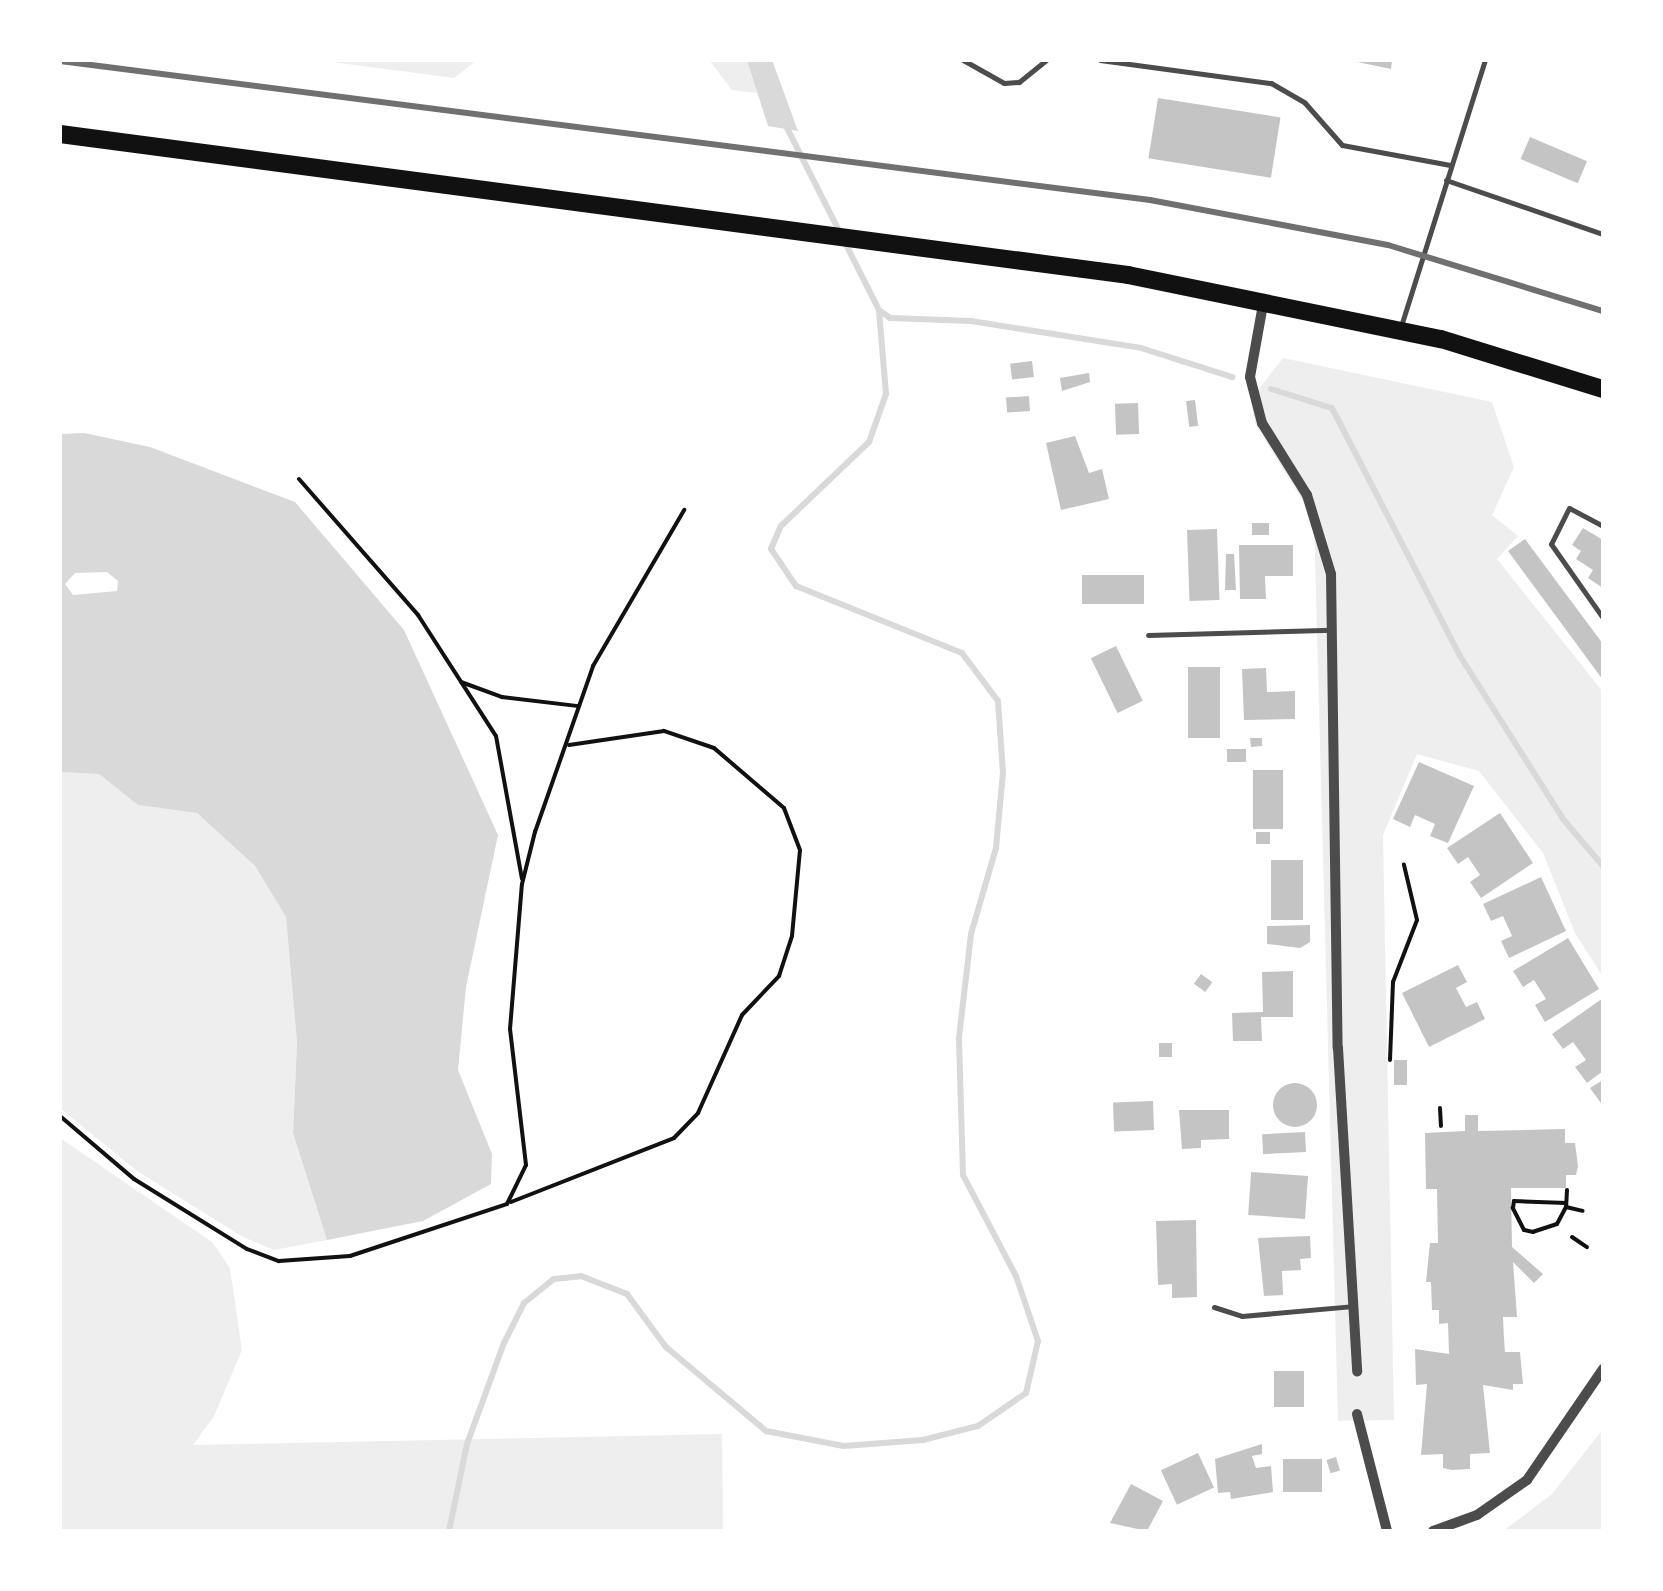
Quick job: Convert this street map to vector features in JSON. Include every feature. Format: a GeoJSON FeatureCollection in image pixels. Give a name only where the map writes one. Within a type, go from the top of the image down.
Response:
{"type":"FeatureCollection","features":[{"type":"Feature","properties":{"kind":"main road"},"geometry":{"type":"LineString","coordinates":[[60,134],[937,249],[1264,299],[1400,329],[1603,389]]}},
{"type":"Feature","properties":{"kind":"street"},"geometry":{"type":"LineString","coordinates":[[1264,299],[1250,377],[1262,423],[1323,534],[1332,630],[1338,1048],[1358,1371]]}},
{"type":"Feature","properties":{"kind":"street"},"geometry":{"type":"LineString","coordinates":[[1433,1531],[1477,1515],[1527,1480],[1603,1369]]}},
{"type":"Feature","properties":{"kind":"street"},"geometry":{"type":"LineString","coordinates":[[1356,1414],[1387,1531]]}},
{"type":"Feature","properties":{"kind":"lane"},"geometry":{"type":"LineString","coordinates":[[963,60],[1004,82],[1019,82],[1046,60]]}},
{"type":"Feature","properties":{"kind":"lane"},"geometry":{"type":"LineString","coordinates":[[1100,60],[1289,89],[1342,144],[1450,165]]}},
{"type":"Feature","properties":{"kind":"lane"},"geometry":{"type":"LineString","coordinates":[[1400,329],[1485,60]]}},
{"type":"Feature","properties":{"kind":"lane"},"geometry":{"type":"LineString","coordinates":[[1446,180],[1603,234]]}},
{"type":"Feature","properties":{"kind":"lane"},"geometry":{"type":"LineString","coordinates":[[1603,526],[1569,508],[1551,544],[1603,618]]}},
{"type":"Feature","properties":{"kind":"lane"},"geometry":{"type":"LineString","coordinates":[[1148,636],[1332,630]]}},
{"type":"Feature","properties":{"kind":"lane"},"geometry":{"type":"LineString","coordinates":[[1214,1307],[1242,1316],[1353,1306]]}},
{"type":"Feature","properties":{"kind":"path"},"geometry":{"type":"LineString","coordinates":[[299,479],[418,615],[496,736],[522,884],[510,1066],[526,1165],[507,1204]]}},
{"type":"Feature","properties":{"kind":"path"},"geometry":{"type":"LineString","coordinates":[[522,884],[593,666],[684,510]]}},
{"type":"Feature","properties":{"kind":"path"},"geometry":{"type":"LineString","coordinates":[[461,682],[502,697],[578,706]]}},
{"type":"Feature","properties":{"kind":"path"},"geometry":{"type":"LineString","coordinates":[[60,1116],[134,1179],[247,1249],[279,1261],[350,1256],[507,1204],[674,1138],[698,1113],[742,1015],[778,976],[792,936],[800,850],[784,808],[714,748],[664,731],[568,745]]}},
{"type":"Feature","properties":{"kind":"path"},"geometry":{"type":"LineString","coordinates":[[1390,1060],[1393,982],[1417,920],[1404,866]]}},
{"type":"Feature","properties":{"kind":"path"},"geometry":{"type":"LineString","coordinates":[[1440,1108],[1441,1126]]}},
{"type":"Feature","properties":{"kind":"path"},"geometry":{"type":"LineString","coordinates":[[1568,1190],[1566,1205],[1556,1224],[1533,1232],[1518,1220],[1514,1201],[1566,1205],[1583,1211]]}},
{"type":"Feature","properties":{"kind":"path"},"geometry":{"type":"LineString","coordinates":[[1572,1237],[1587,1247]]}},
{"type":"Feature","properties":{"kind":"shaded area"},"geometry":{"type":"Polygon","coordinates":[[[317,60],[477,60],[454,78],[317,60]]]}},
{"type":"Feature","properties":{"kind":"shaded area"},"geometry":{"type":"Polygon","coordinates":[[[709,60],[770,60],[773,95],[732,90],[709,60]]]}},
{"type":"Feature","properties":{"kind":"shaded area"},"geometry":{"type":"Polygon","coordinates":[[[747,60],[772,60],[798,131],[768,126],[747,60]]]}},
{"type":"Feature","properties":{"kind":"shaded area"},"geometry":{"type":"Polygon","coordinates":[[[1283,358],[1492,402],[1514,467],[1492,515],[1518,536],[1497,559],[1603,692],[1603,977],[1575,933],[1543,853],[1479,771],[1417,754],[1383,835],[1394,1420],[1338,1421],[1314,519],[1255,424],[1251,399],[1283,358]]]}},
{"type":"Feature","properties":{"kind":"shaded area"},"geometry":{"type":"Polygon","coordinates":[[[84,433],[150,447],[295,502],[404,630],[498,835],[466,987],[458,1070],[492,1154],[491,1184],[423,1221],[327,1240],[293,1133],[297,1043],[286,917],[255,866],[197,813],[138,805],[99,774],[60,772],[60,434],[84,433]],[[107,572],[75,573],[65,584],[73,595],[117,591],[118,581],[107,572]]]}},
{"type":"Feature","properties":{"kind":"shaded area"},"geometry":{"type":"Polygon","coordinates":[[[60,772],[99,774],[138,805],[197,813],[255,866],[286,917],[297,1043],[293,1133],[327,1240],[274,1250],[243,1237],[137,1171],[60,1108],[60,772]]]}},
{"type":"Feature","properties":{"kind":"shaded area"},"geometry":{"type":"Polygon","coordinates":[[[60,1138],[212,1242],[230,1268],[242,1350],[214,1416],[193,1445],[722,1434],[723,1531],[60,1531],[60,1138]]]}},
{"type":"Feature","properties":{"kind":"shaded area"},"geometry":{"type":"Polygon","coordinates":[[[1603,1429],[1603,1531],[1503,1531],[1552,1494],[1603,1429]]]}},
{"type":"Feature","properties":{"kind":"building"},"geometry":{"type":"Polygon","coordinates":[[[1348,60],[1392,60],[1391,69],[1348,60]]]}},
{"type":"Feature","properties":{"kind":"building"},"geometry":{"type":"Polygon","coordinates":[[[1158,98],[1280,117],[1271,178],[1148,158],[1158,98]]]}},
{"type":"Feature","properties":{"kind":"building"},"geometry":{"type":"Polygon","coordinates":[[[1530,137],[1587,161],[1578,183],[1521,159],[1530,137]]]}},
{"type":"Feature","properties":{"kind":"building"},"geometry":{"type":"Polygon","coordinates":[[[1032,361],[1034,377],[1012,380],[1010,364],[1032,361]]]}},
{"type":"Feature","properties":{"kind":"building"},"geometry":{"type":"Polygon","coordinates":[[[1089,373],[1090,382],[1062,391],[1060,378],[1089,373]]]}},
{"type":"Feature","properties":{"kind":"building"},"geometry":{"type":"Polygon","coordinates":[[[1029,396],[1030,411],[1007,413],[1006,398],[1029,396]]]}},
{"type":"Feature","properties":{"kind":"building"},"geometry":{"type":"Polygon","coordinates":[[[1195,400],[1198,426],[1189,427],[1186,401],[1195,400]]]}},
{"type":"Feature","properties":{"kind":"building"},"geometry":{"type":"Polygon","coordinates":[[[1138,403],[1139,434],[1116,435],[1115,404],[1138,403]]]}},
{"type":"Feature","properties":{"kind":"building"},"geometry":{"type":"Polygon","coordinates":[[[1075,436],[1089,473],[1102,469],[1109,499],[1061,510],[1046,443],[1075,436]]]}},
{"type":"Feature","properties":{"kind":"building"},"geometry":{"type":"Polygon","coordinates":[[[1252,523],[1269,523],[1269,535],[1252,535],[1252,523]]]}},
{"type":"Feature","properties":{"kind":"building"},"geometry":{"type":"Polygon","coordinates":[[[1583,528],[1603,540],[1603,588],[1588,578],[1593,570],[1576,559],[1581,551],[1572,545],[1583,528]]]}},
{"type":"Feature","properties":{"kind":"building"},"geometry":{"type":"Polygon","coordinates":[[[1217,529],[1219,600],[1189,601],[1187,530],[1217,529]]]}},
{"type":"Feature","properties":{"kind":"building"},"geometry":{"type":"Polygon","coordinates":[[[1525,539],[1603,644],[1603,680],[1508,551],[1525,539]]]}},
{"type":"Feature","properties":{"kind":"building"},"geometry":{"type":"Polygon","coordinates":[[[1239,545],[1293,545],[1293,576],[1265,576],[1266,599],[1240,599],[1239,545]]]}},
{"type":"Feature","properties":{"kind":"building"},"geometry":{"type":"Polygon","coordinates":[[[1226,554],[1234,554],[1236,590],[1225,590],[1226,554]]]}},
{"type":"Feature","properties":{"kind":"building"},"geometry":{"type":"Polygon","coordinates":[[[1082,575],[1144,575],[1144,604],[1082,604],[1082,575]]]}},
{"type":"Feature","properties":{"kind":"building"},"geometry":{"type":"Polygon","coordinates":[[[1116,646],[1143,701],[1118,713],[1091,658],[1116,646]]]}},
{"type":"Feature","properties":{"kind":"building"},"geometry":{"type":"Polygon","coordinates":[[[1188,667],[1220,667],[1220,738],[1188,738],[1188,667]]]}},
{"type":"Feature","properties":{"kind":"building"},"geometry":{"type":"Polygon","coordinates":[[[1266,668],[1267,692],[1295,691],[1295,719],[1244,720],[1242,669],[1266,668]]]}},
{"type":"Feature","properties":{"kind":"building"},"geometry":{"type":"Polygon","coordinates":[[[1250,738],[1262,738],[1262,746],[1251,747],[1250,738]]]}},
{"type":"Feature","properties":{"kind":"building"},"geometry":{"type":"Polygon","coordinates":[[[1227,749],[1246,749],[1246,762],[1227,762],[1227,749]]]}},
{"type":"Feature","properties":{"kind":"building"},"geometry":{"type":"Polygon","coordinates":[[[1419,762],[1474,786],[1448,843],[1430,836],[1435,824],[1415,815],[1410,827],[1393,819],[1419,762]]]}},
{"type":"Feature","properties":{"kind":"building"},"geometry":{"type":"Polygon","coordinates":[[[1253,770],[1283,770],[1283,829],[1253,829],[1253,770]]]}},
{"type":"Feature","properties":{"kind":"building"},"geometry":{"type":"Polygon","coordinates":[[[1500,813],[1533,863],[1481,898],[1470,882],[1480,875],[1468,857],[1458,864],[1447,848],[1500,813]]]}},
{"type":"Feature","properties":{"kind":"building"},"geometry":{"type":"Polygon","coordinates":[[[1256,832],[1270,832],[1270,844],[1256,844],[1256,832]]]}},
{"type":"Feature","properties":{"kind":"building"},"geometry":{"type":"Polygon","coordinates":[[[1271,860],[1303,860],[1303,920],[1271,920],[1271,860]]]}},
{"type":"Feature","properties":{"kind":"building"},"geometry":{"type":"Polygon","coordinates":[[[1541,877],[1566,931],[1509,958],[1501,941],[1512,936],[1503,916],[1491,921],[1483,904],[1541,877]]]}},
{"type":"Feature","properties":{"kind":"building"},"geometry":{"type":"Polygon","coordinates":[[[1310,925],[1310,942],[1300,948],[1267,944],[1267,926],[1310,925]]]}},
{"type":"Feature","properties":{"kind":"building"},"geometry":{"type":"Polygon","coordinates":[[[1568,938],[1599,989],[1545,1022],[1535,1005],[1546,999],[1534,980],[1523,987],[1513,971],[1568,938]]]}},
{"type":"Feature","properties":{"kind":"building"},"geometry":{"type":"Polygon","coordinates":[[[1458,965],[1467,982],[1456,988],[1466,1007],[1477,1002],[1485,1019],[1429,1047],[1402,993],[1458,965]]]}},
{"type":"Feature","properties":{"kind":"building"},"geometry":{"type":"Polygon","coordinates":[[[1293,971],[1293,1017],[1261,1017],[1262,1041],[1233,1041],[1232,1013],[1263,1012],[1262,972],[1293,971]]]}},
{"type":"Feature","properties":{"kind":"building"},"geometry":{"type":"Polygon","coordinates":[[[1201,974],[1212,982],[1205,992],[1194,984],[1201,974]]]}},
{"type":"Feature","properties":{"kind":"building"},"geometry":{"type":"Polygon","coordinates":[[[1603,998],[1603,1071],[1587,1083],[1575,1067],[1586,1060],[1573,1042],[1563,1049],[1552,1034],[1603,998]]]}},
{"type":"Feature","properties":{"kind":"building"},"geometry":{"type":"Polygon","coordinates":[[[1159,1043],[1172,1043],[1172,1057],[1159,1057],[1159,1043]]]}},
{"type":"Feature","properties":{"kind":"building"},"geometry":{"type":"Polygon","coordinates":[[[1394,1060],[1407,1060],[1407,1085],[1394,1085],[1394,1060]]]}},
{"type":"Feature","properties":{"kind":"building"},"geometry":{"type":"Polygon","coordinates":[[[1603,1080],[1603,1106],[1590,1088],[1603,1080]]]}},
{"type":"Feature","properties":{"kind":"building"},"geometry":{"type":"Polygon","coordinates":[[[1295,1083],[1310,1090],[1317,1105],[1310,1120],[1295,1127],[1280,1120],[1273,1105],[1280,1090],[1295,1083]]]}},
{"type":"Feature","properties":{"kind":"building"},"geometry":{"type":"Polygon","coordinates":[[[1153,1101],[1154,1130],[1114,1131],[1113,1102],[1153,1101]]]}},
{"type":"Feature","properties":{"kind":"building"},"geometry":{"type":"Polygon","coordinates":[[[1179,1110],[1229,1110],[1229,1139],[1201,1140],[1201,1148],[1182,1149],[1179,1110]]]}},
{"type":"Feature","properties":{"kind":"building"},"geometry":{"type":"Polygon","coordinates":[[[1465,1115],[1478,1115],[1478,1131],[1565,1129],[1565,1143],[1575,1143],[1578,1166],[1576,1175],[1566,1175],[1566,1188],[1511,1188],[1512,1247],[1543,1274],[1534,1283],[1513,1262],[1517,1317],[1503,1317],[1505,1352],[1520,1352],[1523,1384],[1513,1384],[1513,1390],[1483,1385],[1490,1453],[1470,1454],[1470,1469],[1452,1470],[1443,1468],[1443,1454],[1421,1455],[1427,1384],[1416,1385],[1415,1349],[1449,1354],[1448,1323],[1439,1324],[1439,1310],[1432,1310],[1431,1282],[1426,1282],[1430,1243],[1438,1243],[1437,1189],[1426,1189],[1425,1133],[1465,1131],[1465,1115]]]}},
{"type":"Feature","properties":{"kind":"building"},"geometry":{"type":"Polygon","coordinates":[[[1305,1132],[1306,1152],[1263,1154],[1262,1134],[1305,1132]]]}},
{"type":"Feature","properties":{"kind":"building"},"geometry":{"type":"Polygon","coordinates":[[[1251,1172],[1308,1176],[1305,1219],[1248,1215],[1251,1172]]]}},
{"type":"Feature","properties":{"kind":"building"},"geometry":{"type":"Polygon","coordinates":[[[1196,1220],[1197,1297],[1172,1298],[1172,1284],[1158,1285],[1156,1221],[1196,1220]]]}},
{"type":"Feature","properties":{"kind":"building"},"geometry":{"type":"Polygon","coordinates":[[[1310,1236],[1311,1258],[1300,1259],[1301,1270],[1282,1271],[1283,1295],[1264,1296],[1258,1238],[1310,1236]]]}},
{"type":"Feature","properties":{"kind":"building"},"geometry":{"type":"Polygon","coordinates":[[[1274,1371],[1304,1371],[1304,1407],[1274,1407],[1274,1371]]]}},
{"type":"Feature","properties":{"kind":"building"},"geometry":{"type":"Polygon","coordinates":[[[1262,1444],[1262,1454],[1252,1456],[1256,1468],[1271,1466],[1273,1492],[1231,1499],[1230,1492],[1218,1493],[1215,1459],[1262,1444]]]}},
{"type":"Feature","properties":{"kind":"building"},"geometry":{"type":"Polygon","coordinates":[[[1198,1453],[1214,1487],[1177,1505],[1161,1470],[1198,1453]]]}},
{"type":"Feature","properties":{"kind":"building"},"geometry":{"type":"Polygon","coordinates":[[[1336,1457],[1340,1470],[1331,1473],[1326,1460],[1336,1457]]]}},
{"type":"Feature","properties":{"kind":"building"},"geometry":{"type":"Polygon","coordinates":[[[1283,1459],[1322,1459],[1322,1492],[1283,1492],[1283,1459]]]}},
{"type":"Feature","properties":{"kind":"building"},"geometry":{"type":"Polygon","coordinates":[[[1131,1484],[1163,1501],[1147,1531],[1110,1523],[1131,1484]]]}},
{"type":"Feature","properties":{"kind":"waterway"},"geometry":{"type":"LineString","coordinates":[[449,1531],[467,1444],[504,1343],[524,1303],[554,1279],[581,1276],[627,1294],[666,1347],[766,1431],[844,1446],[923,1440],[978,1426],[1026,1393],[1038,1341],[1016,1276],[963,1175],[959,1038],[971,934],[996,848],[1003,773],[998,701],[962,653],[796,586],[771,549],[781,526],[869,442],[886,394],[879,310],[786,126]]}},
{"type":"Feature","properties":{"kind":"waterway"},"geometry":{"type":"LineString","coordinates":[[879,310],[890,318],[971,321],[1141,348],[1232,377]]}},
{"type":"Feature","properties":{"kind":"waterway"},"geometry":{"type":"LineString","coordinates":[[1271,389],[1332,408],[1460,656],[1563,819],[1603,866]]}},
{"type":"Feature","properties":{"kind":"railway"},"geometry":{"type":"LineString","coordinates":[[60,61],[1150,200],[1388,245],[1603,311]]}}]}
